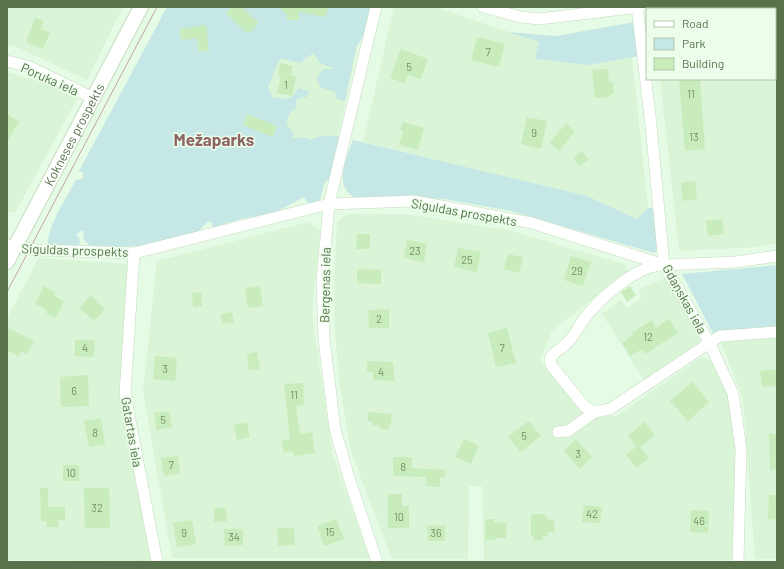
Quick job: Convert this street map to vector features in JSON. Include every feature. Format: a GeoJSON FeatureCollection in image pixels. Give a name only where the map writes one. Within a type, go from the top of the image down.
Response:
{"type":"FeatureCollection","features":[{"type":"Feature","properties":{"kind":"street","name":"Kokneses prospekts"},"geometry":{"type":"LineString","coordinates":[[7,262],[11,246],[93,98],[141,7]]}},
{"type":"Feature","properties":{"kind":"street","name":"Bergenas iela"},"geometry":{"type":"LineString","coordinates":[[376,7],[329,204],[322,282],[324,335],[335,429],[348,478],[377,562]]}},
{"type":"Feature","properties":{"kind":"street"},"geometry":{"type":"LineString","coordinates":[[484,7],[509,15],[535,18],[640,7]]}},
{"type":"Feature","properties":{"kind":"street","name":"Gdaņskas iela"},"geometry":{"type":"LineString","coordinates":[[637,7],[664,265],[709,342],[733,394],[741,449],[738,562]]}},
{"type":"Feature","properties":{"kind":"street","name":"Poruka iela"},"geometry":{"type":"LineString","coordinates":[[7,61],[30,67],[93,98]]}},
{"type":"Feature","properties":{"kind":"street","name":"Siguldas prospekts"},"geometry":{"type":"LineString","coordinates":[[11,246],[37,250],[134,253],[329,204],[414,201],[532,224],[664,265],[735,262],[777,256]]}},
{"type":"Feature","properties":{"kind":"street","name":"Gatartas iela"},"geometry":{"type":"LineString","coordinates":[[134,253],[125,394],[157,562]]}},
{"type":"Feature","properties":{"kind":"street"},"geometry":{"type":"LineString","coordinates":[[595,412],[586,407],[551,365],[550,358],[555,351],[566,344],[587,315],[608,293],[648,266],[664,265]]}},
{"type":"Feature","properties":{"kind":"street"},"geometry":{"type":"LineString","coordinates":[[558,432],[568,431],[595,412],[610,409],[720,336],[777,332]]}},
{"type":"Feature","properties":{"kind":"shaded area"},"geometry":{"type":"Polygon","coordinates":[[[7,7],[123,7],[87,80],[19,48],[7,45],[7,7]]]}},
{"type":"Feature","properties":{"kind":"shaded area"},"geometry":{"type":"Polygon","coordinates":[[[172,7],[367,7],[336,145],[240,149],[172,7]]]}},
{"type":"Feature","properties":{"kind":"shaded area"},"geometry":{"type":"Polygon","coordinates":[[[394,7],[435,7],[539,42],[535,59],[588,65],[632,57],[648,208],[637,219],[587,196],[363,142],[394,7]]]}},
{"type":"Feature","properties":{"kind":"shaded area"},"geometry":{"type":"Polygon","coordinates":[[[777,9],[777,243],[758,247],[679,251],[660,80],[776,80],[777,9]]]}},
{"type":"Feature","properties":{"kind":"shaded area"},"geometry":{"type":"Polygon","coordinates":[[[7,72],[56,86],[77,99],[15,213],[7,212],[7,72]]]}},
{"type":"Feature","properties":{"kind":"shaded area"},"geometry":{"type":"Polygon","coordinates":[[[347,214],[404,214],[508,230],[624,264],[628,272],[552,331],[540,360],[587,417],[616,416],[702,357],[714,362],[731,399],[737,462],[734,560],[484,560],[482,486],[469,486],[468,559],[392,559],[351,452],[340,387],[335,334],[334,282],[337,222],[347,214]]]}},
{"type":"Feature","properties":{"kind":"shaded area"},"geometry":{"type":"Polygon","coordinates":[[[309,222],[320,230],[312,315],[333,455],[369,558],[172,558],[143,391],[157,261],[309,222]]]}},
{"type":"Feature","properties":{"kind":"shaded area"},"geometry":{"type":"Polygon","coordinates":[[[39,258],[129,264],[121,402],[151,561],[7,560],[7,318],[39,258]]]}},
{"type":"Feature","properties":{"kind":"shaded area"},"geometry":{"type":"Polygon","coordinates":[[[665,278],[703,339],[644,380],[602,314],[621,300],[627,308],[642,297],[638,290],[665,278]]]}},
{"type":"Feature","properties":{"kind":"shaded area"},"geometry":{"type":"Polygon","coordinates":[[[777,338],[777,559],[755,559],[743,399],[721,342],[777,338]]]}},
{"type":"Feature","properties":{"kind":"green space"},"geometry":{"type":"Polygon","coordinates":[[[167,7],[370,7],[363,37],[356,47],[345,101],[337,99],[335,92],[320,87],[317,79],[323,69],[336,69],[320,63],[313,53],[300,63],[281,58],[268,87],[272,97],[282,99],[292,97],[299,88],[309,92],[307,97],[299,98],[296,101],[296,108],[290,113],[286,123],[294,134],[292,138],[307,138],[311,140],[322,136],[341,136],[331,176],[324,184],[320,200],[309,205],[304,197],[276,212],[241,219],[224,224],[214,230],[211,222],[207,222],[199,231],[151,245],[92,249],[83,238],[84,230],[76,234],[80,240],[79,245],[72,247],[47,247],[48,238],[58,213],[76,180],[83,179],[83,172],[79,171],[167,7]]]}},
{"type":"Feature","properties":{"kind":"green space"},"geometry":{"type":"Polygon","coordinates":[[[635,22],[639,56],[588,65],[535,59],[539,42],[508,32],[556,36],[635,22]]]}},
{"type":"Feature","properties":{"kind":"green space"},"geometry":{"type":"Polygon","coordinates":[[[353,140],[587,196],[637,219],[648,208],[656,208],[659,248],[654,253],[511,211],[444,199],[354,197],[344,186],[343,178],[345,163],[353,140]]]}},
{"type":"Feature","properties":{"kind":"green space"},"geometry":{"type":"Polygon","coordinates":[[[777,265],[777,326],[713,333],[682,274],[777,265]]]}},
{"type":"Feature","properties":{"kind":"building"},"geometry":{"type":"Polygon","coordinates":[[[232,7],[242,7],[259,23],[248,34],[226,13],[232,7]]]}},
{"type":"Feature","properties":{"kind":"building"},"geometry":{"type":"Polygon","coordinates":[[[278,7],[328,7],[326,17],[299,12],[299,20],[287,20],[287,15],[278,7]]]}},
{"type":"Feature","properties":{"kind":"building"},"geometry":{"type":"Polygon","coordinates":[[[35,18],[44,21],[41,29],[50,32],[43,49],[26,42],[35,18]]]}},
{"type":"Feature","properties":{"kind":"building"},"geometry":{"type":"Polygon","coordinates":[[[206,25],[209,51],[199,52],[197,38],[181,40],[179,29],[206,25]]]}},
{"type":"Feature","properties":{"kind":"building"},"geometry":{"type":"Polygon","coordinates":[[[477,37],[505,44],[499,67],[471,60],[477,37]]]}},
{"type":"Feature","properties":{"kind":"building"},"geometry":{"type":"Polygon","coordinates":[[[401,49],[428,59],[421,79],[408,75],[404,83],[390,78],[401,49]]]}},
{"type":"Feature","properties":{"kind":"building"},"geometry":{"type":"Polygon","coordinates":[[[280,63],[293,66],[291,76],[296,77],[292,96],[277,93],[281,75],[278,74],[280,63]]]}},
{"type":"Feature","properties":{"kind":"building"},"geometry":{"type":"Polygon","coordinates":[[[608,69],[609,82],[613,82],[614,94],[610,94],[610,97],[595,98],[592,70],[608,69]]]}},
{"type":"Feature","properties":{"kind":"building"},"geometry":{"type":"Polygon","coordinates":[[[679,80],[700,80],[705,149],[685,151],[679,80]]]}},
{"type":"Feature","properties":{"kind":"building"},"geometry":{"type":"Polygon","coordinates":[[[7,114],[19,122],[7,141],[7,114]]]}},
{"type":"Feature","properties":{"kind":"building"},"geometry":{"type":"Polygon","coordinates":[[[247,114],[277,126],[273,137],[243,125],[247,114]]]}},
{"type":"Feature","properties":{"kind":"building"},"geometry":{"type":"Polygon","coordinates":[[[527,117],[547,121],[541,149],[521,144],[527,117]]]}},
{"type":"Feature","properties":{"kind":"building"},"geometry":{"type":"Polygon","coordinates":[[[403,122],[424,128],[418,150],[399,145],[403,131],[400,130],[403,122]]]}},
{"type":"Feature","properties":{"kind":"building"},"geometry":{"type":"Polygon","coordinates":[[[566,123],[575,131],[559,151],[550,143],[566,123]]]}},
{"type":"Feature","properties":{"kind":"building"},"geometry":{"type":"Polygon","coordinates":[[[582,151],[589,159],[580,166],[573,158],[582,151]]]}},
{"type":"Feature","properties":{"kind":"building"},"geometry":{"type":"Polygon","coordinates":[[[695,181],[697,199],[683,201],[681,183],[695,181]]]}},
{"type":"Feature","properties":{"kind":"building"},"geometry":{"type":"Polygon","coordinates":[[[722,219],[724,234],[708,236],[706,221],[722,219]]]}},
{"type":"Feature","properties":{"kind":"building"},"geometry":{"type":"Polygon","coordinates":[[[357,234],[370,234],[370,249],[356,249],[357,234]]]}},
{"type":"Feature","properties":{"kind":"building"},"geometry":{"type":"Polygon","coordinates":[[[407,240],[427,244],[424,262],[404,258],[407,240]]]}},
{"type":"Feature","properties":{"kind":"building"},"geometry":{"type":"Polygon","coordinates":[[[458,248],[481,252],[477,272],[454,267],[458,248]]]}},
{"type":"Feature","properties":{"kind":"building"},"geometry":{"type":"Polygon","coordinates":[[[508,254],[523,257],[519,273],[504,269],[508,254]]]}},
{"type":"Feature","properties":{"kind":"building"},"geometry":{"type":"Polygon","coordinates":[[[571,256],[591,262],[583,286],[564,280],[571,256]]]}},
{"type":"Feature","properties":{"kind":"building"},"geometry":{"type":"Polygon","coordinates":[[[357,269],[381,270],[381,284],[357,283],[357,269]]]}},
{"type":"Feature","properties":{"kind":"building"},"geometry":{"type":"Polygon","coordinates":[[[44,286],[55,292],[54,296],[64,301],[56,318],[46,313],[47,310],[35,304],[44,286]]]}},
{"type":"Feature","properties":{"kind":"building"},"geometry":{"type":"Polygon","coordinates":[[[260,286],[263,306],[248,308],[245,288],[260,286]]]}},
{"type":"Feature","properties":{"kind":"building"},"geometry":{"type":"Polygon","coordinates":[[[630,286],[636,295],[627,302],[621,292],[630,286]]]}},
{"type":"Feature","properties":{"kind":"building"},"geometry":{"type":"Polygon","coordinates":[[[201,292],[202,306],[193,307],[192,293],[201,292]]]}},
{"type":"Feature","properties":{"kind":"building"},"geometry":{"type":"Polygon","coordinates":[[[91,295],[105,309],[94,321],[79,308],[91,295]]]}},
{"type":"Feature","properties":{"kind":"building"},"geometry":{"type":"Polygon","coordinates":[[[389,309],[389,328],[369,328],[368,310],[389,309]]]}},
{"type":"Feature","properties":{"kind":"building"},"geometry":{"type":"Polygon","coordinates":[[[232,312],[234,322],[222,324],[221,314],[232,312]]]}},
{"type":"Feature","properties":{"kind":"building"},"geometry":{"type":"Polygon","coordinates":[[[669,319],[678,333],[645,354],[642,349],[630,356],[622,343],[633,335],[632,333],[652,320],[656,328],[669,319]]]}},
{"type":"Feature","properties":{"kind":"building"},"geometry":{"type":"Polygon","coordinates":[[[7,327],[34,341],[27,354],[21,351],[18,356],[7,350],[7,327]]]}},
{"type":"Feature","properties":{"kind":"building"},"geometry":{"type":"Polygon","coordinates":[[[507,328],[516,363],[496,367],[488,333],[507,328]]]}},
{"type":"Feature","properties":{"kind":"building"},"geometry":{"type":"Polygon","coordinates":[[[75,340],[95,340],[94,357],[75,356],[75,340]]]}},
{"type":"Feature","properties":{"kind":"building"},"geometry":{"type":"Polygon","coordinates":[[[257,352],[260,369],[249,370],[247,354],[257,352]]]}},
{"type":"Feature","properties":{"kind":"building"},"geometry":{"type":"Polygon","coordinates":[[[155,356],[177,358],[175,381],[153,379],[155,356]]]}},
{"type":"Feature","properties":{"kind":"building"},"geometry":{"type":"Polygon","coordinates":[[[367,361],[393,362],[395,381],[373,380],[373,372],[367,372],[367,361]]]}},
{"type":"Feature","properties":{"kind":"building"},"geometry":{"type":"Polygon","coordinates":[[[777,369],[777,386],[762,387],[760,371],[777,369]]]}},
{"type":"Feature","properties":{"kind":"building"},"geometry":{"type":"Polygon","coordinates":[[[88,375],[89,406],[61,407],[60,377],[88,375]]]}},
{"type":"Feature","properties":{"kind":"building"},"geometry":{"type":"Polygon","coordinates":[[[692,382],[709,402],[688,421],[670,401],[692,382]]]}},
{"type":"Feature","properties":{"kind":"building"},"geometry":{"type":"Polygon","coordinates":[[[303,383],[304,405],[296,406],[300,434],[312,432],[315,453],[294,456],[293,451],[284,453],[282,440],[290,439],[284,384],[303,383]]]}},
{"type":"Feature","properties":{"kind":"building"},"geometry":{"type":"Polygon","coordinates":[[[169,411],[172,427],[157,430],[154,413],[169,411]]]}},
{"type":"Feature","properties":{"kind":"building"},"geometry":{"type":"Polygon","coordinates":[[[368,412],[392,414],[389,429],[380,429],[380,426],[372,425],[372,421],[368,421],[368,412]]]}},
{"type":"Feature","properties":{"kind":"building"},"geometry":{"type":"Polygon","coordinates":[[[101,418],[105,444],[89,447],[84,421],[101,418]]]}},
{"type":"Feature","properties":{"kind":"building"},"geometry":{"type":"Polygon","coordinates":[[[529,421],[541,436],[520,452],[508,437],[529,421]]]}},
{"type":"Feature","properties":{"kind":"building"},"geometry":{"type":"Polygon","coordinates":[[[247,422],[250,437],[237,440],[234,425],[247,422]]]}},
{"type":"Feature","properties":{"kind":"building"},"geometry":{"type":"Polygon","coordinates":[[[644,422],[655,435],[640,447],[649,458],[637,468],[626,455],[636,447],[628,436],[644,422]]]}},
{"type":"Feature","properties":{"kind":"building"},"geometry":{"type":"Polygon","coordinates":[[[769,434],[777,434],[777,469],[770,470],[769,434]]]}},
{"type":"Feature","properties":{"kind":"building"},"geometry":{"type":"Polygon","coordinates":[[[464,439],[479,446],[471,464],[455,457],[464,439]]]}},
{"type":"Feature","properties":{"kind":"building"},"geometry":{"type":"Polygon","coordinates":[[[576,439],[592,457],[580,469],[564,451],[576,439]]]}},
{"type":"Feature","properties":{"kind":"building"},"geometry":{"type":"Polygon","coordinates":[[[178,456],[180,473],[164,476],[161,458],[178,456]]]}},
{"type":"Feature","properties":{"kind":"building"},"geometry":{"type":"Polygon","coordinates":[[[393,457],[412,457],[412,468],[445,470],[445,477],[440,477],[440,487],[426,486],[427,477],[393,476],[393,457]]]}},
{"type":"Feature","properties":{"kind":"building"},"geometry":{"type":"Polygon","coordinates":[[[63,465],[79,465],[79,481],[63,481],[63,465]]]}},
{"type":"Feature","properties":{"kind":"building"},"geometry":{"type":"Polygon","coordinates":[[[40,488],[48,488],[48,507],[65,507],[65,520],[58,520],[59,527],[47,527],[46,521],[41,521],[40,488]]]}},
{"type":"Feature","properties":{"kind":"building"},"geometry":{"type":"Polygon","coordinates":[[[84,488],[109,488],[110,528],[85,528],[84,488]]]}},
{"type":"Feature","properties":{"kind":"building"},"geometry":{"type":"Polygon","coordinates":[[[388,494],[402,494],[402,506],[409,506],[409,528],[388,528],[388,494]]]}},
{"type":"Feature","properties":{"kind":"building"},"geometry":{"type":"Polygon","coordinates":[[[769,495],[777,495],[777,520],[768,519],[769,495]]]}},
{"type":"Feature","properties":{"kind":"building"},"geometry":{"type":"Polygon","coordinates":[[[584,505],[602,507],[600,523],[582,522],[584,505]]]}},
{"type":"Feature","properties":{"kind":"building"},"geometry":{"type":"Polygon","coordinates":[[[214,508],[226,508],[227,521],[214,522],[214,508]]]}},
{"type":"Feature","properties":{"kind":"building"},"geometry":{"type":"Polygon","coordinates":[[[691,510],[709,511],[708,533],[690,532],[691,510]]]}},
{"type":"Feature","properties":{"kind":"building"},"geometry":{"type":"Polygon","coordinates":[[[531,514],[545,514],[545,517],[548,517],[548,520],[554,520],[555,532],[548,532],[548,536],[543,536],[543,540],[534,541],[533,536],[531,536],[531,514]]]}},
{"type":"Feature","properties":{"kind":"building"},"geometry":{"type":"Polygon","coordinates":[[[336,519],[344,539],[324,546],[317,526],[336,519]]]}},
{"type":"Feature","properties":{"kind":"building"},"geometry":{"type":"Polygon","coordinates":[[[486,519],[494,519],[494,522],[507,523],[506,538],[485,540],[486,519]]]}},
{"type":"Feature","properties":{"kind":"building"},"geometry":{"type":"Polygon","coordinates":[[[192,520],[196,544],[177,547],[173,523],[192,520]]]}},
{"type":"Feature","properties":{"kind":"building"},"geometry":{"type":"Polygon","coordinates":[[[445,525],[445,541],[428,541],[427,526],[445,525]]]}},
{"type":"Feature","properties":{"kind":"building"},"geometry":{"type":"Polygon","coordinates":[[[277,528],[294,528],[295,545],[278,546],[277,528]]]}},
{"type":"Feature","properties":{"kind":"building"},"geometry":{"type":"Polygon","coordinates":[[[224,529],[243,529],[243,545],[225,546],[224,529]]]}},
{"type":"Feature","properties":{"kind":"tram line"},"geometry":{"type":"LineString","coordinates":[[7,292],[157,7]]}},
{"type":"Feature","properties":{"kind":"district","name":"Mežaparks"},"geometry":{"type":"Point","coordinates":[214,140]}}]}
